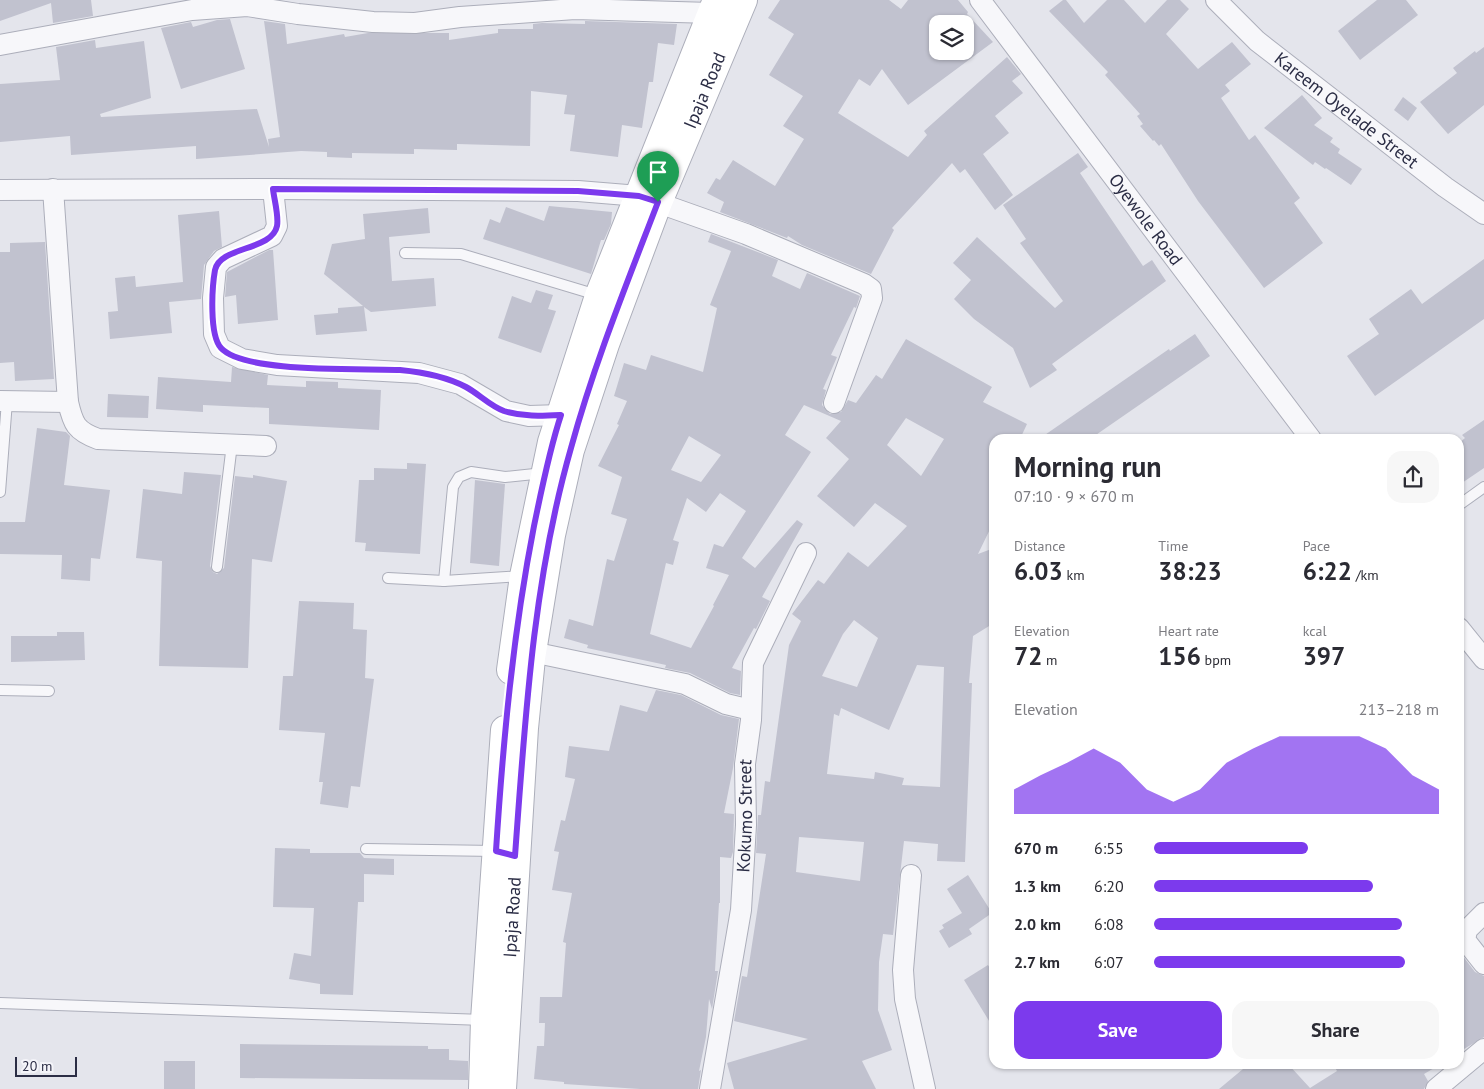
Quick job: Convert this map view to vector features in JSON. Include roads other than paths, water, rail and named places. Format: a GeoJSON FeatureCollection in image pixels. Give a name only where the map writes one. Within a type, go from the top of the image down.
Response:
{"type":"FeatureCollection","features":[{"type":"Feature","properties":{"kind":"main road","name":"Ipaja Road"},"geometry":{"type":"LineString","coordinates":[[648,199],[743,0]]}},
{"type":"Feature","properties":{"kind":"main road","name":"Ipaja Road"},"geometry":{"type":"LineString","coordinates":[[506,853],[524,728],[532,652],[542,531],[544,473],[561,415],[648,199],[714,7]]}},
{"type":"Feature","properties":{"kind":"main road","name":"Ipaja Road"},"geometry":{"type":"LineString","coordinates":[[483,1089],[495,1020],[506,853],[513,652],[524,576],[570,450],[609,299]]}},
{"type":"Feature","properties":{"kind":"main road","name":"Ipaja Road"},"geometry":{"type":"LineString","coordinates":[[495,1020],[502,1089]]}},
{"type":"Feature","properties":{"kind":"street","name":"Oyewole Road"},"geometry":{"type":"LineString","coordinates":[[980,0],[1307,434]]}},
{"type":"Feature","properties":{"kind":"street","name":"Kareem Oyelade Street"},"geometry":{"type":"LineString","coordinates":[[1216,0],[1257,41],[1445,187],[1484,214]]}},
{"type":"Feature","properties":{"kind":"street"},"geometry":{"type":"LineString","coordinates":[[0,45],[192,10],[247,6],[298,14],[373,22],[415,23],[504,7],[635,9],[714,7]]}},
{"type":"Feature","properties":{"kind":"street"},"geometry":{"type":"LineString","coordinates":[[53,189],[68,402],[72,422],[82,434],[98,439],[266,446]]}},
{"type":"Feature","properties":{"kind":"street"},"geometry":{"type":"LineString","coordinates":[[273,189],[277,226],[272,236],[223,258],[216,267],[213,298],[214,334],[220,348],[242,360],[278,365],[419,373],[460,384],[506,411],[529,416],[561,415]]}},
{"type":"Feature","properties":{"kind":"street"},"geometry":{"type":"LineString","coordinates":[[0,190],[578,191],[648,199],[746,234],[864,284],[871,290],[872,298],[834,403]]}},
{"type":"Feature","properties":{"kind":"street"},"geometry":{"type":"LineString","coordinates":[[4,401],[68,402]]}},
{"type":"Feature","properties":{"kind":"street","name":"Kokumo Street"},"geometry":{"type":"LineString","coordinates":[[710,1089],[741,910],[746,825],[745,764],[751,710],[753,663],[806,553]]}},
{"type":"Feature","properties":{"kind":"street"},"geometry":{"type":"LineString","coordinates":[[1464,634],[1484,659]]}},
{"type":"Feature","properties":{"kind":"street"},"geometry":{"type":"LineString","coordinates":[[532,652],[685,684],[726,704],[751,710]]}},
{"type":"Feature","properties":{"kind":"street"},"geometry":{"type":"LineString","coordinates":[[910,875],[903,970],[905,999],[925,1089]]}},
{"type":"Feature","properties":{"kind":"street"},"geometry":{"type":"LineString","coordinates":[[1484,913],[1467,930],[1465,940],[1484,964]]}},
{"type":"Feature","properties":{"kind":"street"},"geometry":{"type":"LineString","coordinates":[[1464,1066],[1484,1049]]}},
{"type":"Feature","properties":{"kind":"street"},"geometry":{"type":"LineString","coordinates":[[1436,1089],[1460,1069]]}},
{"type":"Feature","properties":{"kind":"lane"},"geometry":{"type":"LineString","coordinates":[[404,254],[460,254],[609,299]]}},
{"type":"Feature","properties":{"kind":"lane"},"geometry":{"type":"LineString","coordinates":[[0,492],[4,401]]}},
{"type":"Feature","properties":{"kind":"lane"},"geometry":{"type":"LineString","coordinates":[[217,567],[232,444]]}},
{"type":"Feature","properties":{"kind":"lane"},"geometry":{"type":"LineString","coordinates":[[444,581],[453,487],[460,477],[471,472],[505,477],[544,473]]}},
{"type":"Feature","properties":{"kind":"lane"},"geometry":{"type":"LineString","coordinates":[[1464,501],[1484,487]]}},
{"type":"Feature","properties":{"kind":"lane"},"geometry":{"type":"LineString","coordinates":[[388,578],[444,581],[524,576]]}},
{"type":"Feature","properties":{"kind":"lane"},"geometry":{"type":"LineString","coordinates":[[0,690],[49,691]]}},
{"type":"Feature","properties":{"kind":"lane"},"geometry":{"type":"LineString","coordinates":[[366,849],[506,853]]}},
{"type":"Feature","properties":{"kind":"lane"},"geometry":{"type":"LineString","coordinates":[[0,1003],[495,1020]]}}]}
